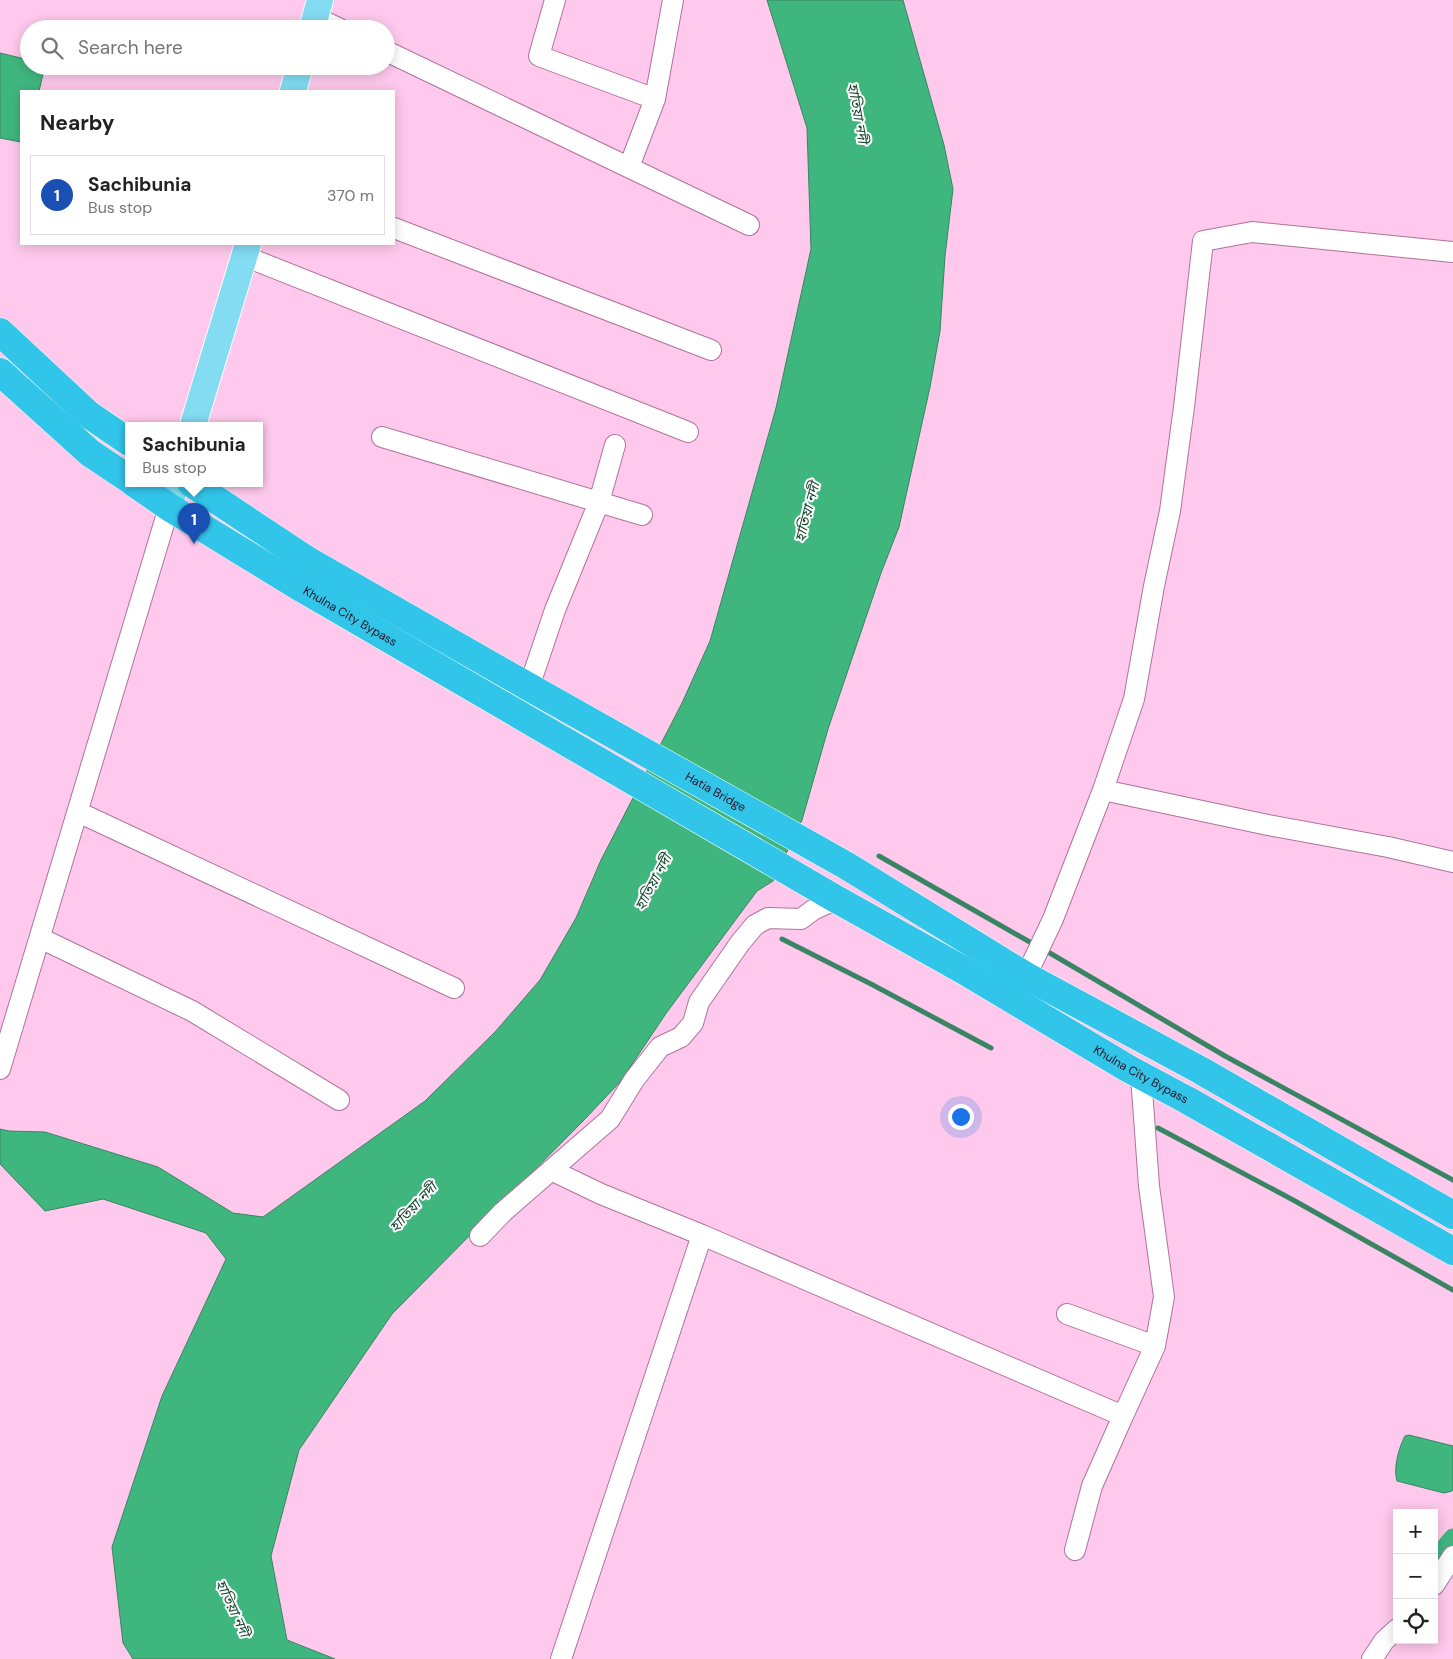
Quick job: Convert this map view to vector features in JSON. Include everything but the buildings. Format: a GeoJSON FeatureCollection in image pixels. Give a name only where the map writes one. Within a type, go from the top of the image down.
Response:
{"type":"FeatureCollection","features":[{"type":"Feature","properties":{"kind":"highway"},"geometry":{"type":"LineString","coordinates":[[0,332],[88,414],[125,439]]}},
{"type":"Feature","properties":{"kind":"highway"},"geometry":{"type":"LineString","coordinates":[[0,372],[90,453],[125,476]]}},
{"type":"Feature","properties":{"kind":"highway","name":"Khulna City Bypass"},"geometry":{"type":"LineString","coordinates":[[147,487],[173,495],[303,589],[571,743],[833,897],[963,970],[1140,1076],[1187,1100],[1453,1252]]}},
{"type":"Feature","properties":{"kind":"highway"},"geometry":{"type":"LineString","coordinates":[[197,487],[307,560],[529,687]]}},
{"type":"Feature","properties":{"kind":"highway","name":"Hatia Bridge"},"geometry":{"type":"LineString","coordinates":[[529,687],[848,866],[1026,976]]}},
{"type":"Feature","properties":{"kind":"highway"},"geometry":{"type":"LineString","coordinates":[[1026,976],[1200,1070],[1453,1215]]}},
{"type":"Feature","properties":{"kind":"main road"},"geometry":{"type":"LineString","coordinates":[[293,90],[297,75]]}},
{"type":"Feature","properties":{"kind":"main road"},"geometry":{"type":"LineString","coordinates":[[195,422],[246,250]]}},
{"type":"Feature","properties":{"kind":"street"},"geometry":{"type":"LineString","coordinates":[[555,0],[539,56],[655,99]]}},
{"type":"Feature","properties":{"kind":"street"},"geometry":{"type":"LineString","coordinates":[[629,167],[655,99],[673,0]]}},
{"type":"Feature","properties":{"kind":"street"},"geometry":{"type":"LineString","coordinates":[[395,55],[749,225]]}},
{"type":"Feature","properties":{"kind":"street"},"geometry":{"type":"LineString","coordinates":[[395,228],[711,350]]}},
{"type":"Feature","properties":{"kind":"street"},"geometry":{"type":"LineString","coordinates":[[1026,976],[1053,919],[1103,790],[1134,699],[1154,586],[1170,511],[1203,241],[1252,232],[1453,252]]}},
{"type":"Feature","properties":{"kind":"street"},"geometry":{"type":"LineString","coordinates":[[246,250],[688,432]]}},
{"type":"Feature","properties":{"kind":"street"},"geometry":{"type":"LineString","coordinates":[[382,437],[642,515]]}},
{"type":"Feature","properties":{"kind":"street"},"geometry":{"type":"LineString","coordinates":[[529,687],[555,610],[599,502],[615,445]]}},
{"type":"Feature","properties":{"kind":"street"},"geometry":{"type":"LineString","coordinates":[[0,1068],[173,495]]}},
{"type":"Feature","properties":{"kind":"street"},"geometry":{"type":"LineString","coordinates":[[1103,790],[1268,825],[1388,847],[1453,862]]}},
{"type":"Feature","properties":{"kind":"street"},"geometry":{"type":"LineString","coordinates":[[78,812],[454,988]]}},
{"type":"Feature","properties":{"kind":"street"},"geometry":{"type":"LineString","coordinates":[[480,1236],[503,1212],[610,1119],[634,1080],[660,1046],[681,1037],[693,1024],[699,1002],[740,943],[755,925],[768,918],[801,919],[833,897]]}},
{"type":"Feature","properties":{"kind":"street"},"geometry":{"type":"LineString","coordinates":[[40,938],[192,1011],[339,1100]]}},
{"type":"Feature","properties":{"kind":"street"},"geometry":{"type":"LineString","coordinates":[[1075,1550],[1092,1486],[1156,1346],[1164,1297],[1149,1186],[1140,1076]]}},
{"type":"Feature","properties":{"kind":"street"},"geometry":{"type":"LineString","coordinates":[[551,1170],[601,1194],[702,1235],[1123,1416]]}},
{"type":"Feature","properties":{"kind":"street"},"geometry":{"type":"LineString","coordinates":[[561,1659],[702,1235]]}},
{"type":"Feature","properties":{"kind":"street"},"geometry":{"type":"LineString","coordinates":[[1067,1314],[1156,1346]]}},
{"type":"Feature","properties":{"kind":"street"},"geometry":{"type":"LineString","coordinates":[[1438,1579],[1453,1556]]}},
{"type":"Feature","properties":{"kind":"street"},"geometry":{"type":"LineString","coordinates":[[1372,1659],[1384,1641],[1393,1633]]}},
{"type":"Feature","properties":{"kind":"water","name":"হাতিয়া নদী"},"geometry":{"type":"Polygon","coordinates":[[[767,0],[903,0],[944,145],[953,189],[945,256],[940,331],[930,387],[899,527],[881,573],[828,729],[802,820],[773,881],[757,891],[667,1012],[620,1082],[392,1314],[299,1450],[271,1556],[287,1640],[335,1659],[133,1659],[123,1643],[112,1547],[162,1396],[226,1259],[206,1233],[103,1199],[45,1211],[0,1164],[0,1129],[45,1132],[158,1167],[233,1213],[263,1217],[425,1101],[495,1032],[540,980],[576,918],[601,860],[682,703],[710,641],[776,408],[811,249],[807,128],[767,0]]]}},
{"type":"Feature","properties":{"kind":"water"},"geometry":{"type":"Polygon","coordinates":[[[0,53],[20,58],[20,75],[43,75],[39,90],[20,90],[20,142],[0,138],[0,53]]]}},
{"type":"Feature","properties":{"kind":"water"},"geometry":{"type":"Polygon","coordinates":[[[1409,1435],[1453,1446],[1452,1491],[1444,1493],[1397,1481],[1396,1464],[1399,1452],[1405,1436],[1409,1435]]]}},
{"type":"Feature","properties":{"kind":"waterway"},"geometry":{"type":"LineString","coordinates":[[879,856],[1035,945]]}},
{"type":"Feature","properties":{"kind":"waterway"},"geometry":{"type":"LineString","coordinates":[[782,939],[991,1048]]}},
{"type":"Feature","properties":{"kind":"waterway"},"geometry":{"type":"LineString","coordinates":[[1043,949],[1225,1056],[1453,1180]]}},
{"type":"Feature","properties":{"kind":"waterway"},"geometry":{"type":"LineString","coordinates":[[1158,1128],[1295,1201],[1453,1290]]}},
{"type":"Feature","properties":{"kind":"waterway"},"geometry":{"type":"LineString","coordinates":[[1438,1556],[1453,1538]]}},
{"type":"Feature","properties":{"kind":"place","name":"Sachibunia"},"geometry":{"type":"Point","coordinates":[194,544]}}]}
